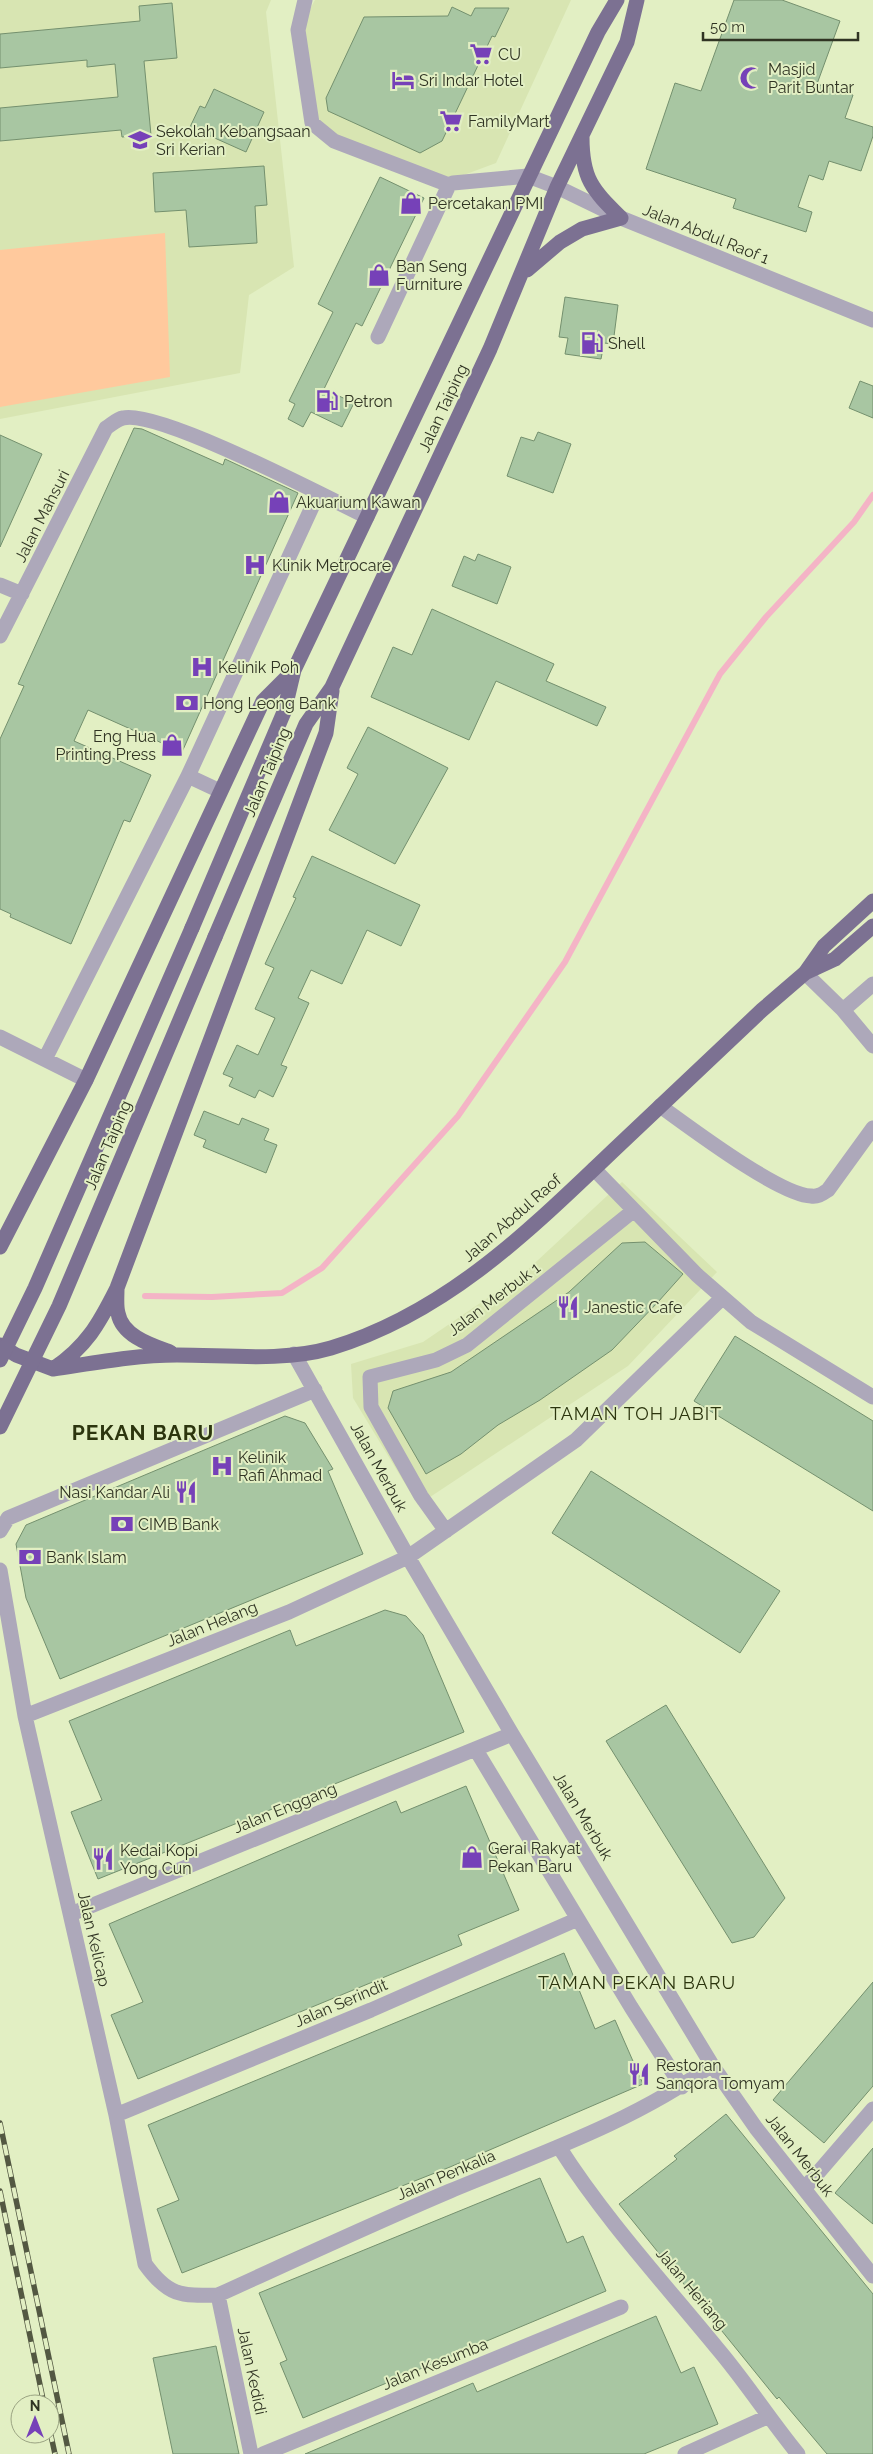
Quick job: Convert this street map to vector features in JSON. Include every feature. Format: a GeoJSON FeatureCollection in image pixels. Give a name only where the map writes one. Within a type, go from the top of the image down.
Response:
{"type":"FeatureCollection","features":[{"type":"Feature","properties":{"kind":"main road","name":"Jalan Taiping"},"geometry":{"type":"LineString","coordinates":[[0,1360],[35,1288],[192,928],[284,712],[294,670],[528,176],[598,32],[617,0]]}},
{"type":"Feature","properties":{"kind":"main road","name":"Jalan Taiping"},"geometry":{"type":"LineString","coordinates":[[0,1428],[59,1306],[306,724],[332,687],[523,273],[557,187],[627,42],[637,0]]}},
{"type":"Feature","properties":{"kind":"main road"},"geometry":{"type":"LineString","coordinates":[[523,273],[543,254],[582,229],[621,218],[592,189],[582,154],[582,133]]}},
{"type":"Feature","properties":{"kind":"main road"},"geometry":{"type":"LineString","coordinates":[[0,1247],[86,1080],[263,701],[294,670]]}},
{"type":"Feature","properties":{"kind":"main road"},"geometry":{"type":"LineString","coordinates":[[0,1345],[16,1356],[53,1369],[74,1355],[89,1337],[117,1288],[326,733],[332,687]]}},
{"type":"Feature","properties":{"kind":"main road","name":"Jalan Abdul Raof"},"geometry":{"type":"LineString","coordinates":[[53,1369],[124,1358],[176,1355],[294,1354],[330,1348],[375,1331],[434,1302],[498,1258],[660,1106],[806,973],[824,946],[873,901]]}},
{"type":"Feature","properties":{"kind":"main road","name":"Jalan Abdul Raof"},"geometry":{"type":"LineString","coordinates":[[806,973],[835,959],[873,926]]}},
{"type":"Feature","properties":{"kind":"main road"},"geometry":{"type":"LineString","coordinates":[[117,1288],[118,1315],[129,1332],[146,1343],[176,1355]]}},
{"type":"Feature","properties":{"kind":"street"},"geometry":{"type":"LineString","coordinates":[[305,0],[298,30],[312,123],[334,141],[449,186]]}},
{"type":"Feature","properties":{"kind":"street"},"geometry":{"type":"LineString","coordinates":[[378,337],[449,186],[453,183],[528,176]]}},
{"type":"Feature","properties":{"kind":"street","name":"Jalan Abdul Raof 1"},"geometry":{"type":"LineString","coordinates":[[528,176],[557,187],[621,218],[873,320]]}},
{"type":"Feature","properties":{"kind":"street","name":"Jalan Mahsuri"},"geometry":{"type":"LineString","coordinates":[[0,636],[106,428],[122,418],[146,419],[217,445],[318,494]]}},
{"type":"Feature","properties":{"kind":"street"},"geometry":{"type":"LineString","coordinates":[[45,1059],[188,776],[318,494],[367,516]]}},
{"type":"Feature","properties":{"kind":"street"},"geometry":{"type":"LineString","coordinates":[[0,585],[22,594]]}},
{"type":"Feature","properties":{"kind":"street"},"geometry":{"type":"LineString","coordinates":[[188,776],[220,791]]}},
{"type":"Feature","properties":{"kind":"street"},"geometry":{"type":"LineString","coordinates":[[806,973],[843,1010],[873,1046]]}},
{"type":"Feature","properties":{"kind":"street"},"geometry":{"type":"LineString","coordinates":[[843,1010],[873,984]]}},
{"type":"Feature","properties":{"kind":"street"},"geometry":{"type":"LineString","coordinates":[[0,1037],[86,1080]]}},
{"type":"Feature","properties":{"kind":"street"},"geometry":{"type":"LineString","coordinates":[[660,1106],[716,1147],[778,1184],[810,1196],[820,1196],[828,1190],[873,1128]]}},
{"type":"Feature","properties":{"kind":"street"},"geometry":{"type":"LineString","coordinates":[[594,1169],[633,1211],[722,1298],[751,1322],[873,1397]]}},
{"type":"Feature","properties":{"kind":"street","name":"Jalan Merbuk 1"},"geometry":{"type":"LineString","coordinates":[[446,1531],[421,1496],[371,1408],[370,1377],[436,1360],[467,1345],[633,1211]]}},
{"type":"Feature","properties":{"kind":"street","name":"Jalan Helang"},"geometry":{"type":"LineString","coordinates":[[25,1716],[289,1612],[408,1557],[576,1440],[722,1298]]}},
{"type":"Feature","properties":{"kind":"street","name":"Jalan Merbuk"},"geometry":{"type":"LineString","coordinates":[[294,1354],[316,1390],[408,1557],[512,1734],[712,2065],[756,2128],[873,2276]]}},
{"type":"Feature","properties":{"kind":"street"},"geometry":{"type":"LineString","coordinates":[[0,1531],[8,1518],[316,1390]]}},
{"type":"Feature","properties":{"kind":"street","name":"Jalan Kelicap"},"geometry":{"type":"LineString","coordinates":[[0,1570],[25,1716],[116,2115],[145,2264],[159,2283],[185,2296]]}},
{"type":"Feature","properties":{"kind":"street","name":"Jalan Enggang"},"geometry":{"type":"LineString","coordinates":[[71,1914],[512,1734]]}},
{"type":"Feature","properties":{"kind":"street"},"geometry":{"type":"LineString","coordinates":[[476,1750],[682,2087]]}},
{"type":"Feature","properties":{"kind":"street","name":"Jalan Serindit"},"geometry":{"type":"LineString","coordinates":[[116,2115],[371,2010],[578,1919]]}},
{"type":"Feature","properties":{"kind":"street","name":"Jalan Penkalia"},"geometry":{"type":"LineString","coordinates":[[185,2296],[218,2295],[449,2192],[559,2147],[682,2087],[712,2065]]}},
{"type":"Feature","properties":{"kind":"street"},"geometry":{"type":"LineString","coordinates":[[804,2189],[873,2109]]}},
{"type":"Feature","properties":{"kind":"street","name":"Jalan Heriang"},"geometry":{"type":"LineString","coordinates":[[559,2147],[579,2179],[720,2351],[768,2417],[798,2454]]}},
{"type":"Feature","properties":{"kind":"street","name":"Jalan Kedidi"},"geometry":{"type":"LineString","coordinates":[[218,2295],[251,2454]]}},
{"type":"Feature","properties":{"kind":"street","name":"Jalan Kesumba"},"geometry":{"type":"LineString","coordinates":[[263,2454],[621,2307]]}},
{"type":"Feature","properties":{"kind":"street"},"geometry":{"type":"LineString","coordinates":[[685,2454],[768,2417]]}},
{"type":"Feature","properties":{"kind":"shaded area","name":"Sekolah Kebangsaan Sri Kerian"},"geometry":{"type":"Polygon","coordinates":[[[0,0],[271,0],[266,12],[294,267],[249,295],[240,373],[0,419],[0,0]]]}},
{"type":"Feature","properties":{"kind":"shaded area"},"geometry":{"type":"Polygon","coordinates":[[[315,0],[571,0],[496,163],[453,179],[337,139],[315,116],[303,22],[315,0]]]}},
{"type":"Feature","properties":{"kind":"shaded area"},"geometry":{"type":"Polygon","coordinates":[[[165,233],[170,377],[0,407],[0,250],[165,233]]]}},
{"type":"Feature","properties":{"kind":"shaded area"},"geometry":{"type":"Polygon","coordinates":[[[622,1182],[717,1272],[628,1366],[418,1505],[353,1398],[351,1364],[423,1342],[523,1274],[622,1182]]]}},
{"type":"Feature","properties":{"kind":"building"},"geometry":{"type":"Polygon","coordinates":[[[734,0],[782,0],[840,21],[817,84],[853,95],[845,118],[873,127],[873,136],[861,171],[829,161],[823,180],[809,175],[798,207],[812,212],[806,232],[733,208],[736,199],[646,169],[675,83],[701,91],[734,0]]]}},
{"type":"Feature","properties":{"kind":"building"},"geometry":{"type":"Polygon","coordinates":[[[172,3],[177,58],[144,61],[151,135],[122,137],[121,130],[0,141],[0,108],[118,97],[115,64],[87,67],[87,60],[0,68],[0,34],[140,21],[139,6],[172,3]]]}},
{"type":"Feature","properties":{"kind":"building","name":"Sri Indar Hotel"},"geometry":{"type":"Polygon","coordinates":[[[452,7],[471,16],[475,8],[509,8],[495,37],[492,36],[442,141],[420,153],[328,111],[326,98],[364,17],[448,16],[452,7]]]}},
{"type":"Feature","properties":{"kind":"building"},"geometry":{"type":"Polygon","coordinates":[[[214,89],[264,112],[246,152],[190,127],[200,106],[205,108],[214,89]]]}},
{"type":"Feature","properties":{"kind":"building"},"geometry":{"type":"Polygon","coordinates":[[[264,166],[267,205],[255,206],[257,243],[189,247],[186,210],[155,212],[153,173],[264,166]]]}},
{"type":"Feature","properties":{"kind":"building"},"geometry":{"type":"Polygon","coordinates":[[[380,177],[424,198],[362,326],[356,323],[324,389],[354,403],[342,427],[311,412],[303,427],[288,419],[295,404],[289,401],[333,312],[318,304],[380,177]]]}},
{"type":"Feature","properties":{"kind":"building"},"geometry":{"type":"Polygon","coordinates":[[[565,297],[618,305],[613,344],[604,343],[601,359],[565,354],[568,338],[559,337],[565,297]]]}},
{"type":"Feature","properties":{"kind":"building"},"geometry":{"type":"Polygon","coordinates":[[[860,381],[873,386],[873,418],[849,408],[860,381]]]}},
{"type":"Feature","properties":{"kind":"building"},"geometry":{"type":"Polygon","coordinates":[[[134,428],[142,429],[223,465],[225,459],[298,493],[182,752],[88,710],[74,741],[151,775],[130,822],[124,820],[71,944],[10,917],[11,914],[0,909],[0,739],[24,686],[18,684],[134,428]]]}},
{"type":"Feature","properties":{"kind":"building"},"geometry":{"type":"Polygon","coordinates":[[[538,432],[571,444],[553,493],[507,476],[521,437],[534,441],[538,432]]]}},
{"type":"Feature","properties":{"kind":"building"},"geometry":{"type":"Polygon","coordinates":[[[0,435],[42,454],[0,547],[0,435]]]}},
{"type":"Feature","properties":{"kind":"building"},"geometry":{"type":"Polygon","coordinates":[[[478,554],[511,567],[497,604],[452,586],[464,556],[475,561],[478,554]]]}},
{"type":"Feature","properties":{"kind":"building"},"geometry":{"type":"Polygon","coordinates":[[[432,609],[554,664],[546,681],[606,707],[597,726],[496,681],[469,740],[371,697],[393,647],[412,655],[432,609]]]}},
{"type":"Feature","properties":{"kind":"building"},"geometry":{"type":"Polygon","coordinates":[[[368,727],[448,768],[395,864],[329,830],[358,774],[347,768],[368,727]]]}},
{"type":"Feature","properties":{"kind":"building"},"geometry":{"type":"Polygon","coordinates":[[[312,856],[420,905],[401,946],[367,930],[342,984],[311,970],[298,998],[309,1003],[281,1065],[287,1067],[273,1097],[259,1090],[255,1098],[229,1086],[233,1078],[223,1074],[237,1045],[258,1055],[275,1018],[255,1009],[274,968],[265,964],[296,898],[293,897],[312,856]]]}},
{"type":"Feature","properties":{"kind":"building"},"geometry":{"type":"Polygon","coordinates":[[[204,1111],[239,1125],[242,1118],[269,1129],[264,1140],[277,1145],[266,1173],[203,1147],[206,1140],[194,1135],[204,1111]]]}},
{"type":"Feature","properties":{"kind":"building"},"geometry":{"type":"Polygon","coordinates":[[[645,1242],[683,1274],[658,1302],[612,1350],[540,1400],[498,1425],[461,1454],[426,1474],[388,1408],[393,1391],[451,1372],[569,1292],[622,1243],[645,1242]]]}},
{"type":"Feature","properties":{"kind":"building"},"geometry":{"type":"Polygon","coordinates":[[[735,1336],[873,1421],[873,1511],[694,1401],[735,1336]]]}},
{"type":"Feature","properties":{"kind":"building"},"geometry":{"type":"Polygon","coordinates":[[[285,1416],[305,1423],[333,1469],[328,1471],[363,1554],[60,1679],[26,1598],[16,1544],[26,1525],[285,1416]]]}},
{"type":"Feature","properties":{"kind":"building"},"geometry":{"type":"Polygon","coordinates":[[[591,1471],[780,1591],[740,1653],[552,1533],[591,1471]]]}},
{"type":"Feature","properties":{"kind":"building"},"geometry":{"type":"Polygon","coordinates":[[[385,1610],[406,1616],[423,1635],[464,1732],[98,1879],[71,1812],[102,1800],[69,1721],[290,1630],[296,1646],[385,1610]]]}},
{"type":"Feature","properties":{"kind":"building"},"geometry":{"type":"Polygon","coordinates":[[[666,1705],[785,1898],[754,1937],[732,1943],[606,1741],[666,1705]]]}},
{"type":"Feature","properties":{"kind":"building"},"geometry":{"type":"Polygon","coordinates":[[[466,1786],[519,1910],[458,1935],[462,1945],[138,2079],[111,2015],[143,2002],[109,1924],[396,1801],[401,1813],[466,1786]]]}},
{"type":"Feature","properties":{"kind":"building"},"geometry":{"type":"Polygon","coordinates":[[[564,1953],[595,2029],[615,2020],[643,2084],[450,2167],[182,2273],[157,2209],[179,2200],[148,2125],[564,1953]]]}},
{"type":"Feature","properties":{"kind":"building"},"geometry":{"type":"Polygon","coordinates":[[[873,1982],[873,2086],[824,2143],[773,2100],[873,1982]]]}},
{"type":"Feature","properties":{"kind":"building"},"geometry":{"type":"Polygon","coordinates":[[[726,2114],[873,2294],[873,2454],[827,2454],[779,2397],[777,2399],[619,2204],[677,2159],[674,2156],[726,2114]]]}},
{"type":"Feature","properties":{"kind":"building"},"geometry":{"type":"Polygon","coordinates":[[[873,2148],[873,2224],[835,2193],[873,2148]]]}},
{"type":"Feature","properties":{"kind":"building"},"geometry":{"type":"Polygon","coordinates":[[[540,2178],[567,2243],[583,2236],[606,2291],[303,2418],[280,2363],[287,2360],[259,2293],[540,2178]]]}},
{"type":"Feature","properties":{"kind":"building"},"geometry":{"type":"Polygon","coordinates":[[[656,2316],[681,2373],[694,2367],[718,2424],[644,2454],[305,2454],[473,2383],[477,2392],[656,2316]]]}},
{"type":"Feature","properties":{"kind":"building"},"geometry":{"type":"Polygon","coordinates":[[[216,2346],[239,2454],[173,2454],[153,2358],[216,2346]]]}},
{"type":"Feature","properties":{"kind":"waterway"},"geometry":{"type":"LineString","coordinates":[[145,1296],[212,1297],[282,1293],[322,1268],[458,1116],[565,962],[720,674],[766,617],[854,522],[873,495]]}},
{"type":"Feature","properties":{"kind":"railway"},"geometry":{"type":"LineString","coordinates":[[0,2123],[69,2454]]}},
{"type":"Feature","properties":{"kind":"railway"},"geometry":{"type":"LineString","coordinates":[[0,2191],[42,2394]]}},
{"type":"Feature","properties":{"kind":"railway"},"geometry":{"type":"LineString","coordinates":[[53,2444],[55,2454]]}},
{"type":"Feature","properties":{"kind":"place","name":"CU"},"geometry":{"type":"Point","coordinates":[481,54]}},
{"type":"Feature","properties":{"kind":"place","name":"Masjid Parit Buntar"},"geometry":{"type":"Point","coordinates":[751,78]}},
{"type":"Feature","properties":{"kind":"place","name":"Sri Indar Hotel"},"geometry":{"type":"Point","coordinates":[403,80]}},
{"type":"Feature","properties":{"kind":"place","name":"FamilyMart"},"geometry":{"type":"Point","coordinates":[451,121]}},
{"type":"Feature","properties":{"kind":"place","name":"Sekolah Kebangsaan Sri Kerian"},"geometry":{"type":"Point","coordinates":[140,140]}},
{"type":"Feature","properties":{"kind":"place","name":"Percetakan PMI"},"geometry":{"type":"Point","coordinates":[411,203]}},
{"type":"Feature","properties":{"kind":"place","name":"Ban Seng Furniture"},"geometry":{"type":"Point","coordinates":[379,275]}},
{"type":"Feature","properties":{"kind":"place","name":"Shell"},"geometry":{"type":"Point","coordinates":[592,343]}},
{"type":"Feature","properties":{"kind":"place","name":"Petron"},"geometry":{"type":"Point","coordinates":[327,401]}},
{"type":"Feature","properties":{"kind":"place","name":"Akuarium Kawan"},"geometry":{"type":"Point","coordinates":[279,502]}},
{"type":"Feature","properties":{"kind":"place","name":"Klinik Metrocare"},"geometry":{"type":"Point","coordinates":[255,565]}},
{"type":"Feature","properties":{"kind":"place","name":"Kelinik Poh"},"geometry":{"type":"Point","coordinates":[202,667]}},
{"type":"Feature","properties":{"kind":"place","name":"Hong Leong Bank"},"geometry":{"type":"Point","coordinates":[187,703]}},
{"type":"Feature","properties":{"kind":"place","name":"Eng Hua Printing Press"},"geometry":{"type":"Point","coordinates":[172,745]}},
{"type":"Feature","properties":{"kind":"place","name":"Janestic Cafe"},"geometry":{"type":"Point","coordinates":[568,1307]}},
{"type":"Feature","properties":{"kind":"place","name":"Kelinik Rafi Ahmad"},"geometry":{"type":"Point","coordinates":[222,1466]}},
{"type":"Feature","properties":{"kind":"place","name":"Nasi Kandar Ali"},"geometry":{"type":"Point","coordinates":[186,1492]}},
{"type":"Feature","properties":{"kind":"place","name":"CIMB Bank"},"geometry":{"type":"Point","coordinates":[122,1524]}},
{"type":"Feature","properties":{"kind":"place","name":"Bank Islam"},"geometry":{"type":"Point","coordinates":[30,1557]}},
{"type":"Feature","properties":{"kind":"place","name":"Gerai Rakyat Pekan Baru"},"geometry":{"type":"Point","coordinates":[472,1857]}},
{"type":"Feature","properties":{"kind":"place","name":"Kedai Kopi Yong Cun"},"geometry":{"type":"Point","coordinates":[103,1859]}},
{"type":"Feature","properties":{"kind":"place","name":"Restoran Sanqora Tomyam"},"geometry":{"type":"Point","coordinates":[639,2074]}},
{"type":"Feature","properties":{"kind":"district","name":"TAMAN TOH JABIT"},"geometry":{"type":"Point","coordinates":[636,1413]}},
{"type":"Feature","properties":{"kind":"district","name":"PEKAN BARU"},"geometry":{"type":"Point","coordinates":[143,1432]}},
{"type":"Feature","properties":{"kind":"district","name":"TAMAN PEKAN BARU"},"geometry":{"type":"Point","coordinates":[637,1982]}}]}
